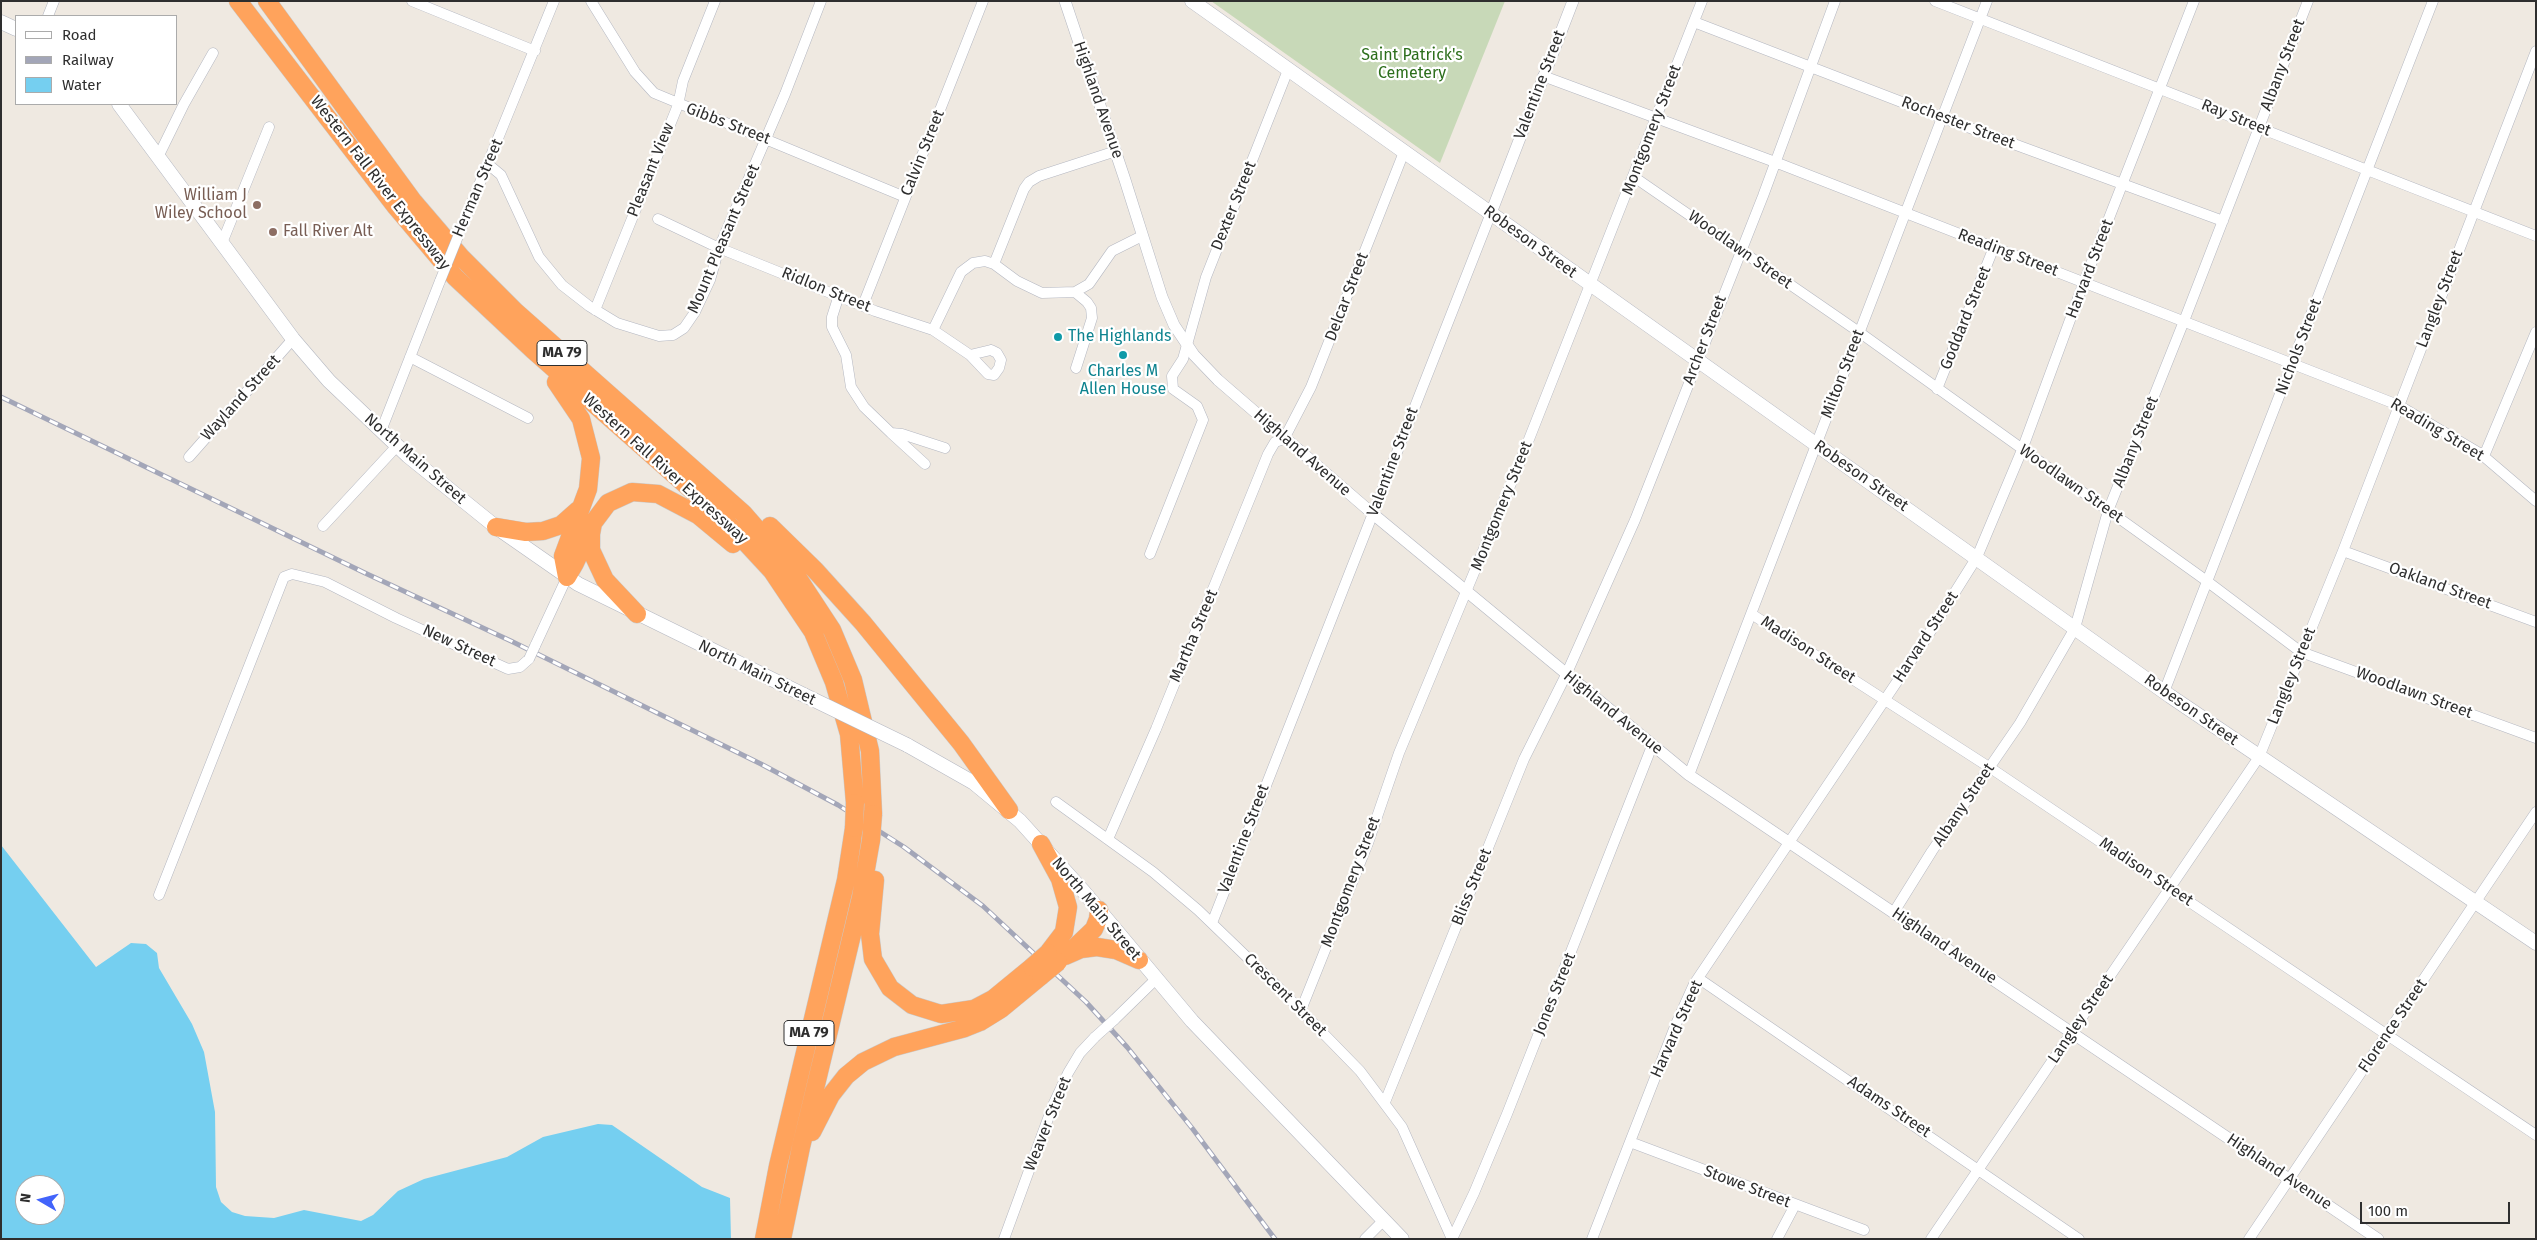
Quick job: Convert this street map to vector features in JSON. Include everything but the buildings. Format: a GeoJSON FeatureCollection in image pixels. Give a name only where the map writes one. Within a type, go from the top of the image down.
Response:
{"type":"FeatureCollection","features":[{"type":"Feature","properties":{"kind":"highway","name":"Western Fall River Expressway"},"geometry":{"type":"LineString","coordinates":[[238,1],[418,235],[455,277],[506,327],[736,530],[772,571],[804,617],[828,664],[840,700],[852,754],[855,802],[854,828],[846,880],[778,1166],[764,1239]]}},
{"type":"Feature","properties":{"kind":"highway","name":"Western Fall River Expressway"},"geometry":{"type":"LineString","coordinates":[[267,1],[413,201],[448,243],[515,311],[757,526],[787,562],[813,598],[839,644],[853,680],[879,794],[875,842]]}},
{"type":"Feature","properties":{"kind":"highway"},"geometry":{"type":"LineString","coordinates":[[506,327],[562,388],[581,420],[591,458],[590,479],[585,498],[563,556],[566,577]]}},
{"type":"Feature","properties":{"kind":"highway"},"geometry":{"type":"LineString","coordinates":[[693,469],[762,519],[839,596],[961,743],[1009,810]]}},
{"type":"Feature","properties":{"kind":"highway"},"geometry":{"type":"LineString","coordinates":[[566,577],[576,563],[593,523],[608,503],[625,493],[652,492],[673,500],[698,515],[728,539],[804,617]]}},
{"type":"Feature","properties":{"kind":"highway"},"geometry":{"type":"LineString","coordinates":[[496,527],[526,532],[550,530],[567,521],[585,498]]}},
{"type":"Feature","properties":{"kind":"highway"},"geometry":{"type":"LineString","coordinates":[[593,523],[590,545],[598,567],[616,594],[637,614]]}},
{"type":"Feature","properties":{"kind":"highway"},"geometry":{"type":"LineString","coordinates":[[875,842],[870,947],[878,970],[898,996],[918,1008],[936,1013],[967,1011],[993,999],[1036,972],[1094,930],[1099,910]]}},
{"type":"Feature","properties":{"kind":"highway","name":"MA 79"},"geometry":{"type":"LineString","coordinates":[[782,1239],[788,1200],[875,842]]}},
{"type":"Feature","properties":{"kind":"highway"},"geometry":{"type":"LineString","coordinates":[[1041,844],[1060,879],[1068,907],[1057,957]]}},
{"type":"Feature","properties":{"kind":"highway"},"geometry":{"type":"LineString","coordinates":[[1057,957],[1097,946],[1116,950],[1139,960]]}},
{"type":"Feature","properties":{"kind":"highway"},"geometry":{"type":"LineString","coordinates":[[788,1200],[820,1114],[838,1085],[854,1069],[884,1051],[980,1022],[1001,1009],[1036,972]]}},
{"type":"Feature","properties":{"kind":"main road","name":"Robeson Street"},"geometry":{"type":"LineString","coordinates":[[1192,1],[1697,361],[1977,557],[2164,692],[2536,943]]}},
{"type":"Feature","properties":{"kind":"main road"},"geometry":{"type":"LineString","coordinates":[[1,22],[15,29]]}},
{"type":"Feature","properties":{"kind":"main road","name":"North Main Street"},"geometry":{"type":"LineString","coordinates":[[120,105],[159,155],[293,339],[329,381],[440,484],[566,577],[637,614],[907,745],[961,775],[1009,810],[1099,910],[1155,980],[1192,1021],[1402,1239]]}},
{"type":"Feature","properties":{"kind":"street"},"geometry":{"type":"LineString","coordinates":[[48,15],[54,1]]}},
{"type":"Feature","properties":{"kind":"street"},"geometry":{"type":"LineString","coordinates":[[412,1],[535,51]]}},
{"type":"Feature","properties":{"kind":"street","name":"Herman Street"},"geometry":{"type":"LineString","coordinates":[[381,431],[480,180],[489,165],[554,1]]}},
{"type":"Feature","properties":{"kind":"street","name":"Gibbs Street"},"geometry":{"type":"LineString","coordinates":[[591,1],[645,85],[654,93],[678,105],[906,197]]}},
{"type":"Feature","properties":{"kind":"street","name":"Pleasant View"},"geometry":{"type":"LineString","coordinates":[[595,310],[678,105],[683,81],[715,1]]}},
{"type":"Feature","properties":{"kind":"street","name":"Mount Pleasant Street"},"geometry":{"type":"LineString","coordinates":[[595,310],[617,323],[641,332],[659,336],[676,333],[684,328],[695,312],[710,280],[719,248],[766,139],[821,1]]}},
{"type":"Feature","properties":{"kind":"street","name":"Calvin Street"},"geometry":{"type":"LineString","coordinates":[[863,305],[983,1]]}},
{"type":"Feature","properties":{"kind":"street","name":"Highland Avenue"},"geometry":{"type":"LineString","coordinates":[[1065,1],[1116,152],[1162,298],[1194,355],[1218,380],[1373,514],[1689,775],[2378,1239]]}},
{"type":"Feature","properties":{"kind":"street","name":"Valentine Street"},"geometry":{"type":"LineString","coordinates":[[1212,923],[1491,213],[1572,1]]}},
{"type":"Feature","properties":{"kind":"street","name":"Montgomery Street"},"geometry":{"type":"LineString","coordinates":[[1301,1010],[1368,843],[1399,752],[1467,592],[1702,1]]}},
{"type":"Feature","properties":{"kind":"street","name":"Archer Street"},"geometry":{"type":"LineString","coordinates":[[1566,675],[1635,520],[1836,1]]}},
{"type":"Feature","properties":{"kind":"street","name":"Ray Street"},"geometry":{"type":"LineString","coordinates":[[1935,1],[2536,236]]}},
{"type":"Feature","properties":{"kind":"street","name":"Milton Street"},"geometry":{"type":"LineString","coordinates":[[1689,775],[1753,615],[1816,444],[1988,1]]}},
{"type":"Feature","properties":{"kind":"street","name":"Harvard Street"},"geometry":{"type":"LineString","coordinates":[[1592,1239],[1676,1024],[1698,978],[1885,699],[1977,557],[2022,450],[2084,282],[2194,1]]}},
{"type":"Feature","properties":{"kind":"street","name":"Albany Street"},"geometry":{"type":"LineString","coordinates":[[1894,912],[2020,723],[2075,628],[2108,510],[2184,321],[2308,1]]}},
{"type":"Feature","properties":{"kind":"street","name":"Nichols Street"},"geometry":{"type":"LineString","coordinates":[[2164,692],[2433,1]]}},
{"type":"Feature","properties":{"kind":"street","name":"Rochester Street"},"geometry":{"type":"LineString","coordinates":[[1694,22],[1943,118],[2223,221]]}},
{"type":"Feature","properties":{"kind":"street","name":"Langley Street"},"geometry":{"type":"LineString","coordinates":[[1931,1239],[2259,757],[2343,551],[2398,404],[2536,51]]}},
{"type":"Feature","properties":{"kind":"street"},"geometry":{"type":"LineString","coordinates":[[159,155],[184,104],[213,53]]}},
{"type":"Feature","properties":{"kind":"street","name":"Dexter Street"},"geometry":{"type":"LineString","coordinates":[[1150,554],[1203,420],[1197,406],[1173,388],[1172,376],[1183,359],[1206,277],[1288,70]]}},
{"type":"Feature","properties":{"kind":"street","name":"Reading Street"},"geometry":{"type":"LineString","coordinates":[[1543,76],[1775,162],[2398,404],[2484,456],[2536,501]]}},
{"type":"Feature","properties":{"kind":"street"},"geometry":{"type":"LineString","coordinates":[[222,243],[270,126]]}},
{"type":"Feature","properties":{"kind":"street"},"geometry":{"type":"LineString","coordinates":[[994,264],[1024,189],[1029,182],[1039,176],[1116,152]]}},
{"type":"Feature","properties":{"kind":"street","name":"Delcar Street"},"geometry":{"type":"LineString","coordinates":[[1284,439],[1312,387],[1404,152]]}},
{"type":"Feature","properties":{"kind":"street"},"geometry":{"type":"LineString","coordinates":[[489,165],[501,175],[539,257],[562,285],[595,310]]}},
{"type":"Feature","properties":{"kind":"street","name":"Woodlawn Street"},"geometry":{"type":"LineString","coordinates":[[1634,176],[1859,332],[2206,580],[2301,652],[2536,738]]}},
{"type":"Feature","properties":{"kind":"street","name":"Ridlon Street"},"geometry":{"type":"LineString","coordinates":[[658,219],[719,248],[863,305],[933,330],[970,355]]}},
{"type":"Feature","properties":{"kind":"street"},"geometry":{"type":"LineString","coordinates":[[933,330],[961,272],[973,263],[985,261],[994,264],[1018,281],[1042,292],[1074,292],[1089,284],[1112,251],[1142,236]]}},
{"type":"Feature","properties":{"kind":"street","name":"Goddard Street"},"geometry":{"type":"LineString","coordinates":[[1937,389],[1994,247]]}},
{"type":"Feature","properties":{"kind":"street"},"geometry":{"type":"LineString","coordinates":[[1074,292],[1087,302],[1091,308],[1092,318],[1076,368]]}},
{"type":"Feature","properties":{"kind":"street"},"geometry":{"type":"LineString","coordinates":[[839,295],[832,318],[832,327],[846,355],[851,387],[864,407],[926,464]]}},
{"type":"Feature","properties":{"kind":"street"},"geometry":{"type":"LineString","coordinates":[[2484,456],[2536,332]]}},
{"type":"Feature","properties":{"kind":"street","name":"Wayland Street"},"geometry":{"type":"LineString","coordinates":[[189,457],[293,339]]}},
{"type":"Feature","properties":{"kind":"street"},"geometry":{"type":"LineString","coordinates":[[410,357],[528,418]]}},
{"type":"Feature","properties":{"kind":"street"},"geometry":{"type":"LineString","coordinates":[[891,433],[902,434],[945,448]]}},
{"type":"Feature","properties":{"kind":"street","name":"Martha Street"},"geometry":{"type":"LineString","coordinates":[[1108,839],[1156,729],[1268,454],[1274,442],[1284,439]]}},
{"type":"Feature","properties":{"kind":"street"},"geometry":{"type":"LineString","coordinates":[[324,526],[398,446]]}},
{"type":"Feature","properties":{"kind":"street","name":"Oakland Street"},"geometry":{"type":"LineString","coordinates":[[2343,551],[2536,622]]}},
{"type":"Feature","properties":{"kind":"street","name":"New Street"},"geometry":{"type":"LineString","coordinates":[[159,895],[284,577],[292,574],[306,576],[334,587],[503,667],[514,669],[520,667],[529,659],[566,577]]}},
{"type":"Feature","properties":{"kind":"street","name":"Madison Street"},"geometry":{"type":"LineString","coordinates":[[1753,615],[1989,767],[2536,1135]]}},
{"type":"Feature","properties":{"kind":"street","name":"Bliss Street"},"geometry":{"type":"LineString","coordinates":[[1385,1102],[1524,759],[1566,675]]}},
{"type":"Feature","properties":{"kind":"street","name":"Jones Street"},"geometry":{"type":"LineString","coordinates":[[1452,1239],[1474,1193],[1507,1114],[1652,746]]}},
{"type":"Feature","properties":{"kind":"street","name":"Crescent Street"},"geometry":{"type":"LineString","coordinates":[[1056,802],[1153,872],[1212,923],[1360,1071],[1402,1127],[1452,1239]]}},
{"type":"Feature","properties":{"kind":"street","name":"Florence Street"},"geometry":{"type":"LineString","coordinates":[[2249,1239],[2536,812]]}},
{"type":"Feature","properties":{"kind":"street","name":"Adams Street"},"geometry":{"type":"LineString","coordinates":[[1698,978],[2079,1239]]}},
{"type":"Feature","properties":{"kind":"street","name":"Weaver Street"},"geometry":{"type":"LineString","coordinates":[[1004,1239],[1053,1105],[1068,1073],[1080,1053],[1155,980]]}},
{"type":"Feature","properties":{"kind":"street","name":"Stowe Street"},"geometry":{"type":"LineString","coordinates":[[1630,1142],[1864,1230]]}},
{"type":"Feature","properties":{"kind":"street"},"geometry":{"type":"LineString","coordinates":[[1777,1239],[1795,1205]]}},
{"type":"Feature","properties":{"kind":"street"},"geometry":{"type":"LineString","coordinates":[[1365,1239],[1384,1220]]}},
{"type":"Feature","properties":{"kind":"green space","name":"Saint Patrick's Cemetery"},"geometry":{"type":"Polygon","coordinates":[[[1211,1],[1505,1],[1440,163],[1211,1]]]}},
{"type":"Feature","properties":{"kind":"water"},"geometry":{"type":"Polygon","coordinates":[[[1,845],[96,967],[131,943],[146,944],[157,953],[159,968],[192,1024],[204,1052],[215,1112],[216,1187],[221,1202],[232,1212],[245,1216],[274,1218],[304,1210],[361,1221],[373,1215],[398,1191],[424,1179],[507,1157],[543,1137],[598,1124],[612,1125],[702,1187],[730,1198],[731,1239],[1,1239],[1,845]]]}},
{"type":"Feature","properties":{"kind":"railway"},"geometry":{"type":"LineString","coordinates":[[1,397],[365,573],[511,641],[761,764],[838,805],[904,847],[983,906],[1086,1002],[1127,1047],[1192,1128],[1275,1239]]}},
{"type":"Feature","properties":{"kind":"place","name":"William J Wiley School"},"geometry":{"type":"Point","coordinates":[257,205]}},
{"type":"Feature","properties":{"kind":"place","name":"Fall River Alt"},"geometry":{"type":"Point","coordinates":[273,232]}},
{"type":"Feature","properties":{"kind":"place","name":"The Highlands"},"geometry":{"type":"Point","coordinates":[1058,337]}},
{"type":"Feature","properties":{"kind":"place","name":"Charles M Allen House"},"geometry":{"type":"Point","coordinates":[1123,355]}}]}
